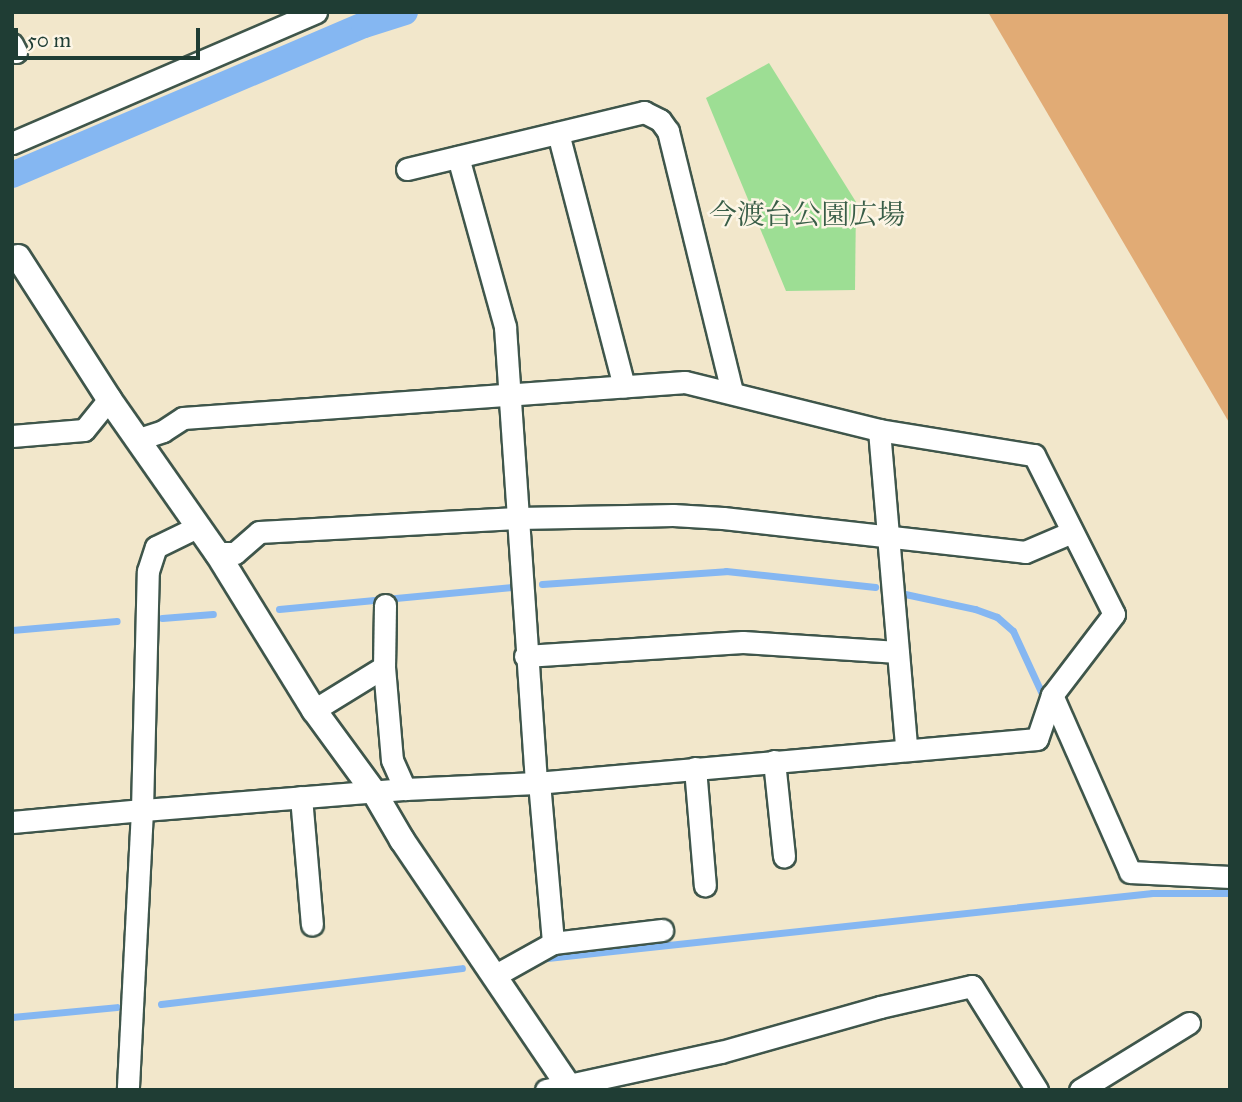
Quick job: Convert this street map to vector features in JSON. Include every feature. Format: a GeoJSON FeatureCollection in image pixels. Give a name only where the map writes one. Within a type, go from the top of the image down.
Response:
{"type":"FeatureCollection","features":[{"type":"Feature","properties":{"kind":"street"},"geometry":{"type":"LineString","coordinates":[[12,143],[316,12]]}},
{"type":"Feature","properties":{"kind":"street"},"geometry":{"type":"LineString","coordinates":[[407,169],[644,113],[660,120],[667,131],[732,392]]}},
{"type":"Feature","properties":{"kind":"street"},"geometry":{"type":"LineString","coordinates":[[558,133],[624,387]]}},
{"type":"Feature","properties":{"kind":"street"},"geometry":{"type":"LineString","coordinates":[[458,157],[505,327],[512,396],[525,656],[553,943]]}},
{"type":"Feature","properties":{"kind":"street"},"geometry":{"type":"LineString","coordinates":[[18,257],[109,399],[217,553],[314,710],[374,792],[495,976],[562,1088],[721,1052],[880,1006],[972,986],[1037,1090]]}},
{"type":"Feature","properties":{"kind":"street"},"geometry":{"type":"LineString","coordinates":[[12,822],[405,789],[538,783],[906,748],[1037,739],[1052,695],[1114,614],[1034,455],[879,429],[685,382],[183,418],[163,431],[139,439]]}},
{"type":"Feature","properties":{"kind":"street"},"geometry":{"type":"LineString","coordinates":[[12,436],[84,430],[109,399]]}},
{"type":"Feature","properties":{"kind":"street"},"geometry":{"type":"LineString","coordinates":[[879,429],[906,748]]}},
{"type":"Feature","properties":{"kind":"street"},"geometry":{"type":"LineString","coordinates":[[217,553],[235,553],[259,532],[517,518],[673,515],[888,534],[1025,552],[1072,532]]}},
{"type":"Feature","properties":{"kind":"street"},"geometry":{"type":"LineString","coordinates":[[128,1090],[142,810],[148,571],[156,547],[197,527]]}},
{"type":"Feature","properties":{"kind":"street"},"geometry":{"type":"LineString","coordinates":[[385,605],[384,667],[392,760],[405,789]]}},
{"type":"Feature","properties":{"kind":"street"},"geometry":{"type":"LineString","coordinates":[[525,656],[743,642],[898,652]]}},
{"type":"Feature","properties":{"kind":"street"},"geometry":{"type":"LineString","coordinates":[[314,710],[384,667]]}},
{"type":"Feature","properties":{"kind":"street"},"geometry":{"type":"LineString","coordinates":[[1052,695],[1130,872],[1230,877]]}},
{"type":"Feature","properties":{"kind":"street"},"geometry":{"type":"LineString","coordinates":[[774,761],[784,856]]}},
{"type":"Feature","properties":{"kind":"street"},"geometry":{"type":"LineString","coordinates":[[695,768],[705,886]]}},
{"type":"Feature","properties":{"kind":"street"},"geometry":{"type":"LineString","coordinates":[[301,797],[312,925]]}},
{"type":"Feature","properties":{"kind":"street"},"geometry":{"type":"LineString","coordinates":[[495,976],[553,943],[662,930]]}},
{"type":"Feature","properties":{"kind":"street"},"geometry":{"type":"LineString","coordinates":[[1080,1090],[1189,1023]]}},
{"type":"Feature","properties":{"kind":"green space","name":"今渡台公園広場"},"geometry":{"type":"Polygon","coordinates":[[[769,63],[856,202],[855,290],[786,291],[706,98],[769,63]]]}},
{"type":"Feature","properties":{"kind":"building"},"geometry":{"type":"Polygon","coordinates":[[[988,12],[1230,12],[1230,424],[988,12]]]}},
{"type":"Feature","properties":{"kind":"waterway"},"geometry":{"type":"LineString","coordinates":[[12,175],[364,25],[405,12]]}},
{"type":"Feature","properties":{"kind":"waterway"},"geometry":{"type":"LineString","coordinates":[[542,584],[726,571],[875,587]]}},
{"type":"Feature","properties":{"kind":"waterway"},"geometry":{"type":"LineString","coordinates":[[279,609],[511,587]]}},
{"type":"Feature","properties":{"kind":"waterway"},"geometry":{"type":"LineString","coordinates":[[905,594],[975,609],[997,617],[1013,631],[1044,698]]}},
{"type":"Feature","properties":{"kind":"waterway"},"geometry":{"type":"LineString","coordinates":[[162,618],[213,614]]}},
{"type":"Feature","properties":{"kind":"waterway"},"geometry":{"type":"LineString","coordinates":[[12,630],[117,621]]}},
{"type":"Feature","properties":{"kind":"waterway"},"geometry":{"type":"LineString","coordinates":[[538,959],[1152,893],[1230,893]]}},
{"type":"Feature","properties":{"kind":"waterway"},"geometry":{"type":"LineString","coordinates":[[161,1004],[462,968]]}},
{"type":"Feature","properties":{"kind":"waterway"},"geometry":{"type":"LineString","coordinates":[[12,1017],[117,1007]]}}]}
